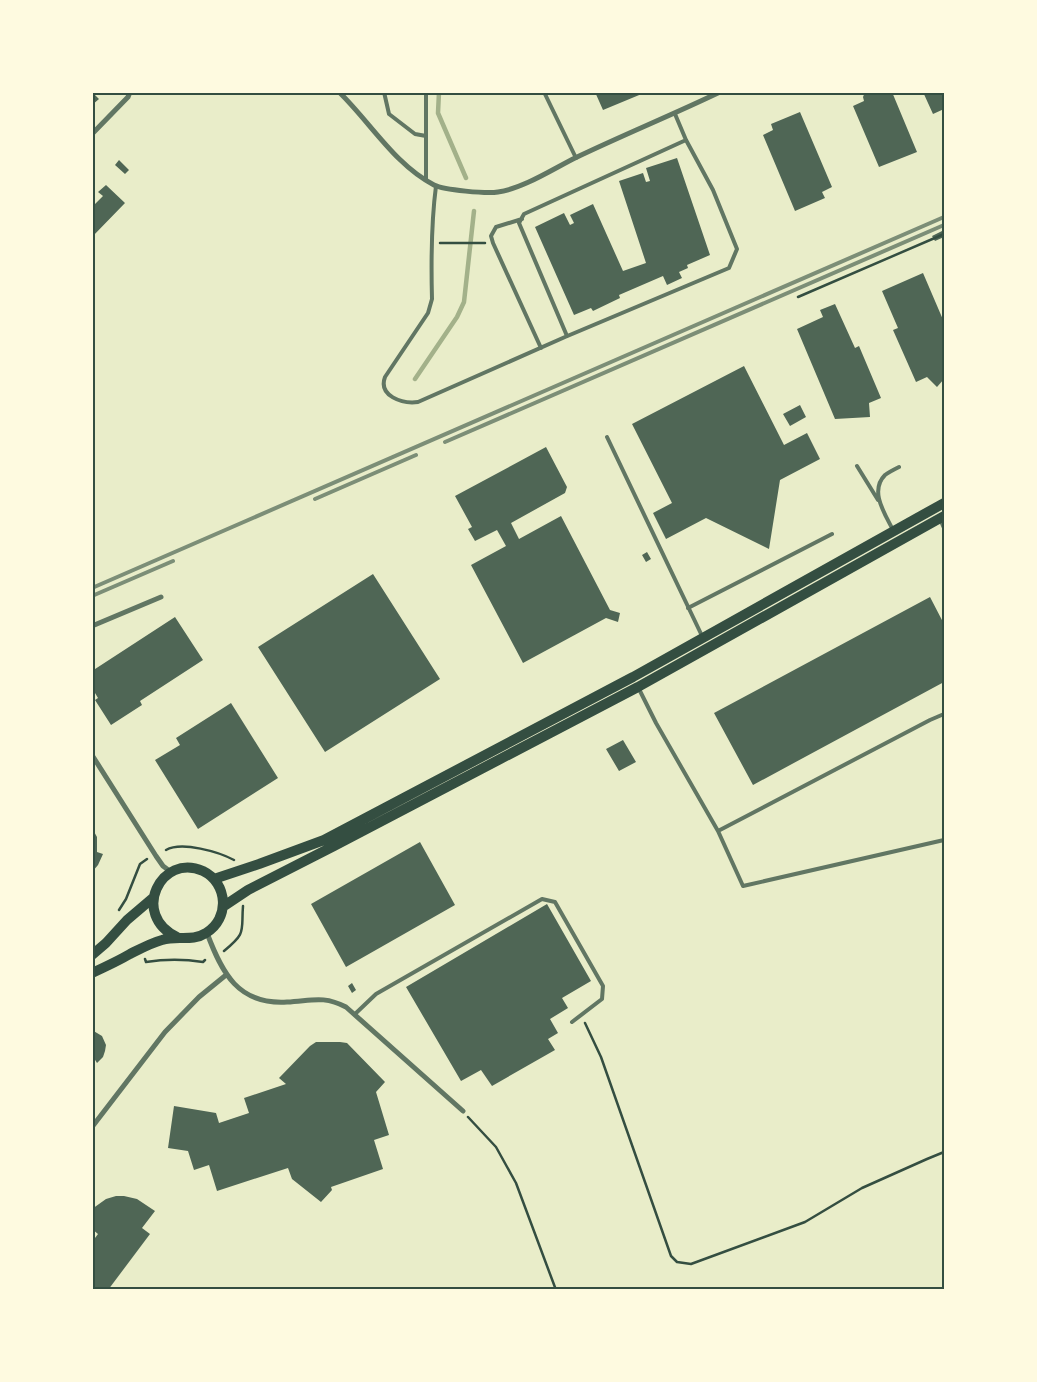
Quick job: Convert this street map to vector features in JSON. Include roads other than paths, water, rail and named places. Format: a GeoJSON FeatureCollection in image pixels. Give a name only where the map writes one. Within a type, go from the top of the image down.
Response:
{"type":"FeatureCollection","features":[{"type":"Feature","properties":{"kind":"main road"},"geometry":{"type":"LineString","coordinates":[[214,879],[324,840],[624,682],[944,503]]}},
{"type":"Feature","properties":{"kind":"main road"},"geometry":{"type":"LineString","coordinates":[[224,906],[248,890],[638,687],[943,521]]}},
{"type":"Feature","properties":{"kind":"main road"},"geometry":{"type":"LineString","coordinates":[[92,973],[162,939],[193,938],[207,933],[217,924],[224,906],[221,889],[208,874],[194,868],[178,869],[171,872],[160,883],[154,897],[154,913],[158,921],[163,928],[178,937]]}},
{"type":"Feature","properties":{"kind":"main road"},"geometry":{"type":"LineString","coordinates":[[92,955],[127,920],[154,897]]}},
{"type":"Feature","properties":{"kind":"street"},"geometry":{"type":"LineString","coordinates":[[92,134],[128,97],[130,92]]}},
{"type":"Feature","properties":{"kind":"street"},"geometry":{"type":"LineString","coordinates":[[339,92],[414,172],[436,186],[481,192],[498,192],[523,184],[720,92]]}},
{"type":"Feature","properties":{"kind":"street"},"geometry":{"type":"LineString","coordinates":[[92,626],[161,597]]}},
{"type":"Feature","properties":{"kind":"street"},"geometry":{"type":"LineString","coordinates":[[92,755],[156,856],[171,872]]}},
{"type":"Feature","properties":{"kind":"street"},"geometry":{"type":"LineString","coordinates":[[207,933],[215,955],[226,975],[244,992],[268,1001],[286,1002],[323,999],[346,1007],[463,1111]]}},
{"type":"Feature","properties":{"kind":"street"},"geometry":{"type":"LineString","coordinates":[[92,1127],[165,1032],[199,997],[226,975]]}},
{"type":"Feature","properties":{"kind":"lane"},"geometry":{"type":"LineString","coordinates":[[384,92],[389,114],[415,134],[426,136]]}},
{"type":"Feature","properties":{"kind":"lane"},"geometry":{"type":"LineString","coordinates":[[426,92],[426,180]]}},
{"type":"Feature","properties":{"kind":"lane"},"geometry":{"type":"LineString","coordinates":[[544,92],[576,158]]}},
{"type":"Feature","properties":{"kind":"lane"},"geometry":{"type":"LineString","coordinates":[[436,186],[431,243],[431,307],[386,377],[383,387],[385,391],[396,399],[404,402],[418,402],[567,336],[729,268],[737,249],[713,190],[686,140],[675,114]]}},
{"type":"Feature","properties":{"kind":"lane"},"geometry":{"type":"LineString","coordinates":[[567,336],[519,224],[524,214],[686,140]]}},
{"type":"Feature","properties":{"kind":"lane"},"geometry":{"type":"LineString","coordinates":[[522,219],[496,228],[491,236],[541,348]]}},
{"type":"Feature","properties":{"kind":"lane"},"geometry":{"type":"LineString","coordinates":[[607,437],[703,638]]}},
{"type":"Feature","properties":{"kind":"lane"},"geometry":{"type":"LineString","coordinates":[[857,466],[878,500],[894,532]]}},
{"type":"Feature","properties":{"kind":"lane"},"geometry":{"type":"LineString","coordinates":[[878,500],[879,483],[886,474],[899,467]]}},
{"type":"Feature","properties":{"kind":"lane"},"geometry":{"type":"LineString","coordinates":[[688,608],[832,534]]}},
{"type":"Feature","properties":{"kind":"lane"},"geometry":{"type":"LineString","coordinates":[[638,687],[656,724],[718,831],[743,886],[944,840]]}},
{"type":"Feature","properties":{"kind":"lane"},"geometry":{"type":"LineString","coordinates":[[718,831],[944,714]]}},
{"type":"Feature","properties":{"kind":"lane"},"geometry":{"type":"LineString","coordinates":[[355,1014],[376,994],[542,899],[555,902],[603,986],[602,999],[572,1022]]}},
{"type":"Feature","properties":{"kind":"waterway"},"geometry":{"type":"LineString","coordinates":[[439,92],[438,113],[466,178]]}},
{"type":"Feature","properties":{"kind":"waterway"},"geometry":{"type":"LineString","coordinates":[[415,379],[457,317],[464,302],[474,211]]}},
{"type":"Feature","properties":{"kind":"railway"},"geometry":{"type":"LineString","coordinates":[[92,588],[944,217]]}},
{"type":"Feature","properties":{"kind":"railway"},"geometry":{"type":"LineString","coordinates":[[445,442],[944,225]]}},
{"type":"Feature","properties":{"kind":"railway"},"geometry":{"type":"LineString","coordinates":[[315,499],[416,455]]}},
{"type":"Feature","properties":{"kind":"railway"},"geometry":{"type":"LineString","coordinates":[[92,596],[173,561]]}}]}
